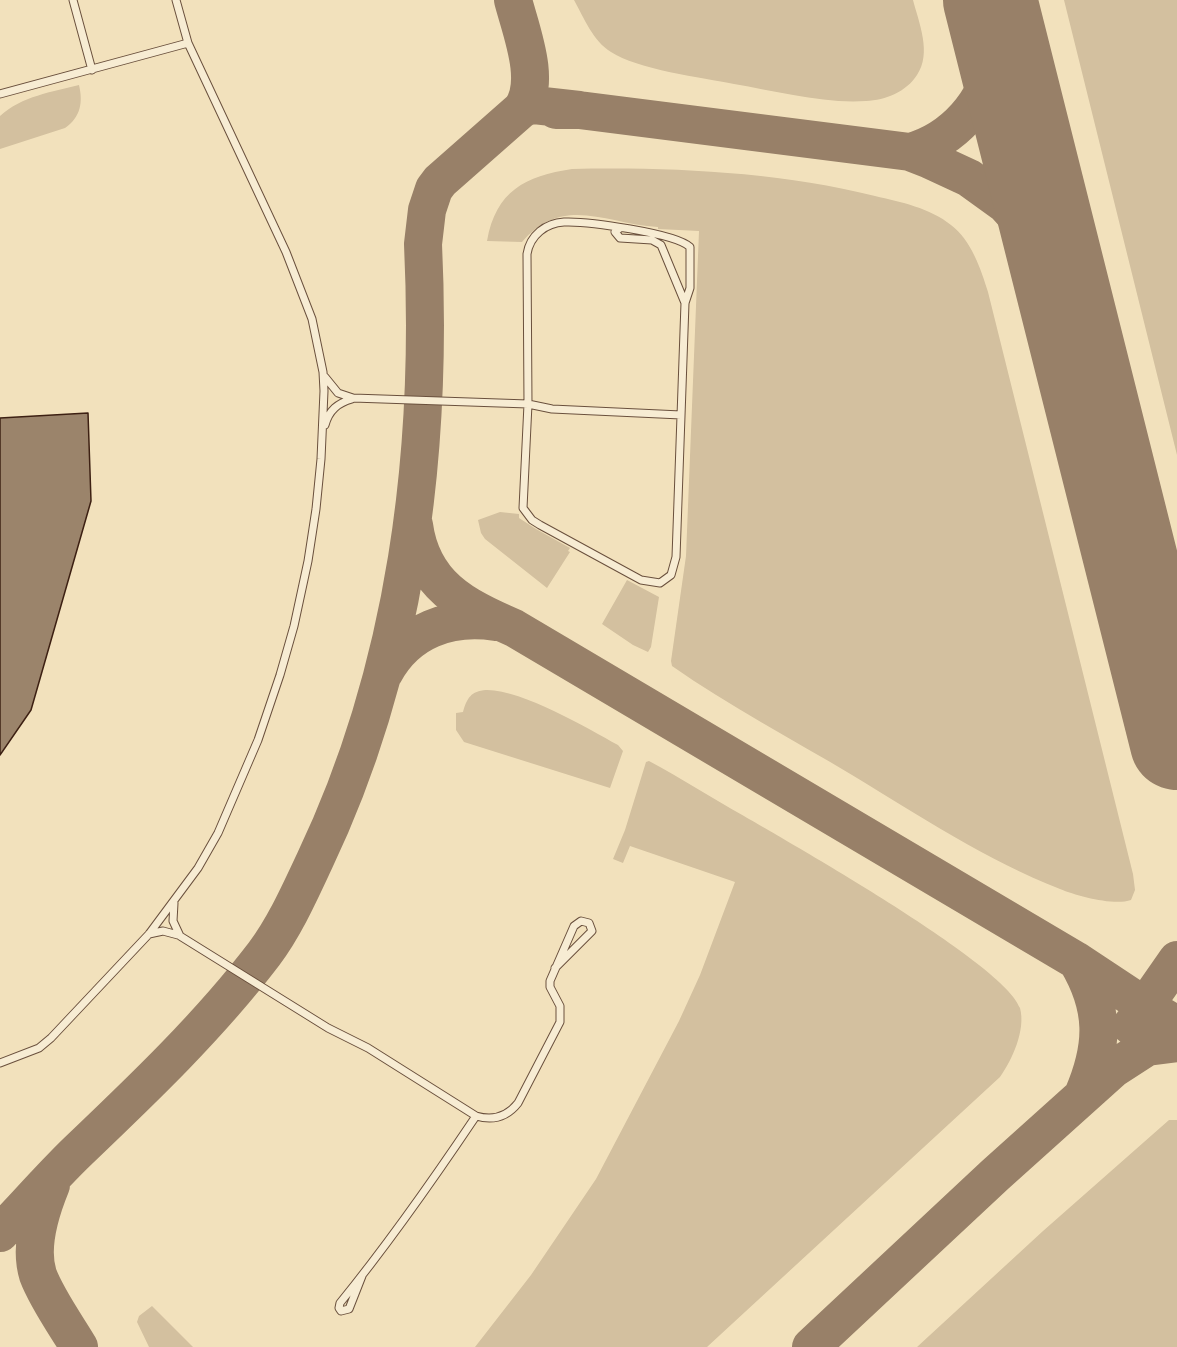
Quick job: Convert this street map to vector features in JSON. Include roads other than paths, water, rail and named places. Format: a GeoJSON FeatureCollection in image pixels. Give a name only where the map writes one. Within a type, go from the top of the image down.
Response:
{"type":"FeatureCollection","features":[{"type":"Feature","properties":{"kind":"lane"},"geometry":{"type":"LineString","coordinates":[[73,0],[92,70]]}},
{"type":"Feature","properties":{"kind":"lane"},"geometry":{"type":"LineString","coordinates":[[0,1063],[39,1048],[51,1038],[149,934],[198,868],[235,798],[258,740],[294,626],[308,561],[317,499],[323,430],[323,372],[312,319],[301,288],[188,43],[176,0]]}},
{"type":"Feature","properties":{"kind":"lane"},"geometry":{"type":"LineString","coordinates":[[0,94],[188,43]]}},
{"type":"Feature","properties":{"kind":"lane"},"geometry":{"type":"LineString","coordinates":[[558,222],[593,223],[669,237],[684,242],[690,247],[690,288],[685,303],[675,568],[671,575],[660,583],[641,580],[540,525],[527,515],[524,508],[528,404],[527,254],[530,244],[541,230],[558,222]]}},
{"type":"Feature","properties":{"kind":"lane"},"geometry":{"type":"LineString","coordinates":[[620,228],[615,232],[620,238],[652,240],[661,245],[685,303]]}},
{"type":"Feature","properties":{"kind":"lane"},"geometry":{"type":"LineString","coordinates":[[323,372],[327,381],[338,393],[353,398],[528,404],[552,409],[681,415]]}},
{"type":"Feature","properties":{"kind":"lane"},"geometry":{"type":"LineString","coordinates":[[323,430],[326,420],[335,408],[340,403],[353,398]]}},
{"type":"Feature","properties":{"kind":"lane"},"geometry":{"type":"LineString","coordinates":[[174,902],[173,921],[180,936]]}},
{"type":"Feature","properties":{"kind":"lane"},"geometry":{"type":"LineString","coordinates":[[149,934],[163,931],[180,936],[328,1028],[368,1048],[476,1116],[484,1118],[499,1118],[513,1109],[552,1040],[560,1023],[561,1013],[558,999],[550,987],[550,981],[555,968],[574,926],[581,921],[589,923],[592,931],[555,968]]}},
{"type":"Feature","properties":{"kind":"lane"},"geometry":{"type":"LineString","coordinates":[[362,1276],[349,1309],[341,1311],[340,1303],[428,1189],[476,1116]]}}]}
